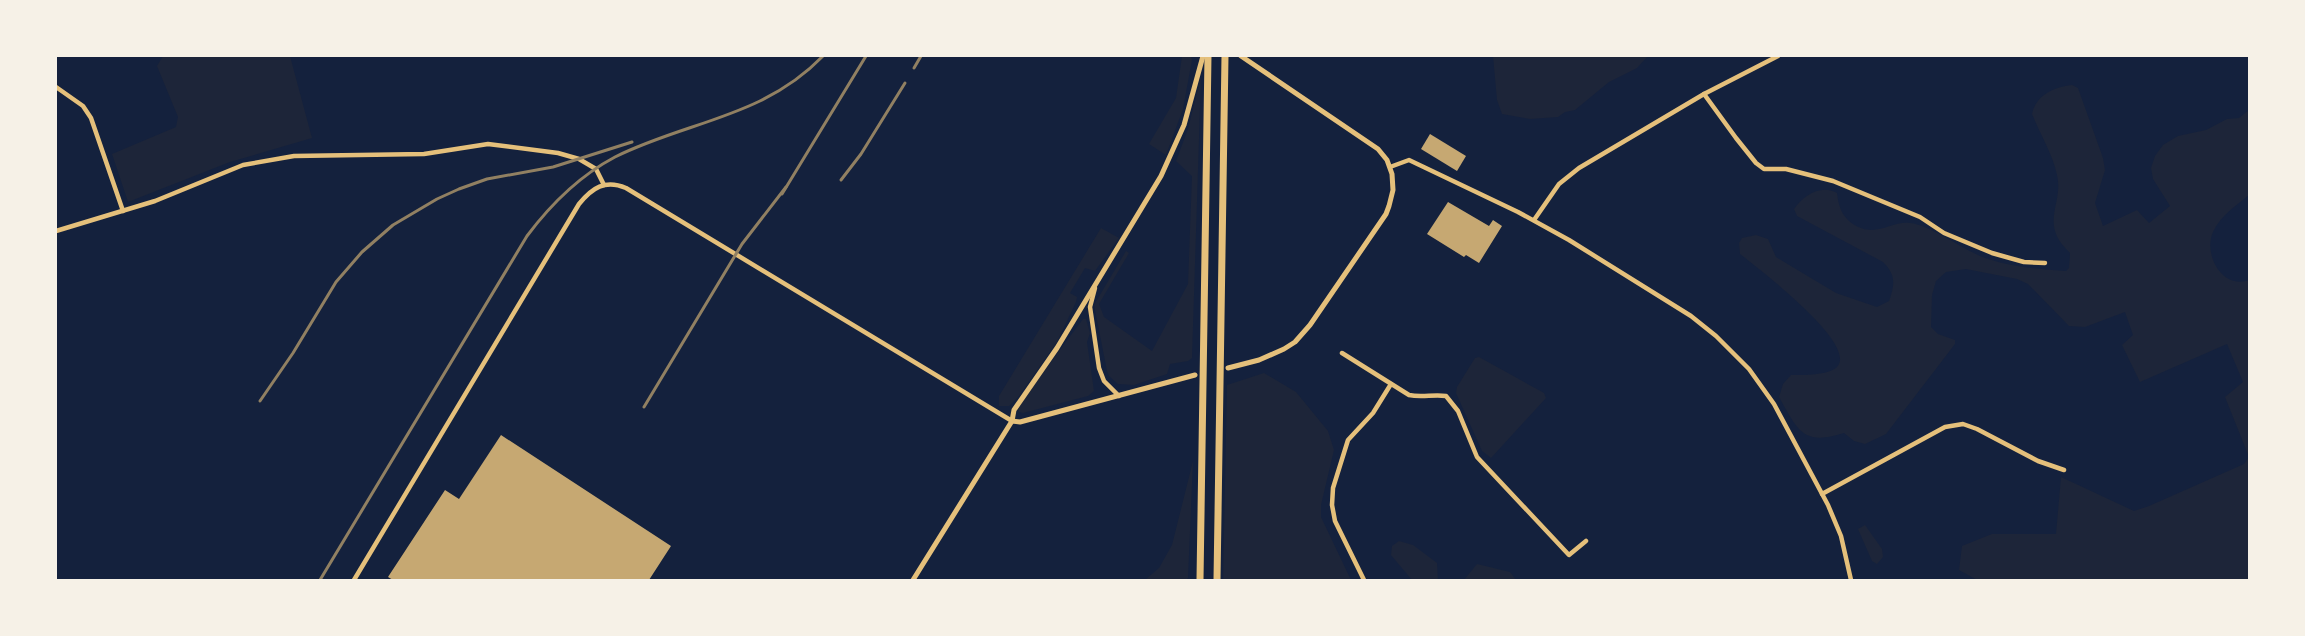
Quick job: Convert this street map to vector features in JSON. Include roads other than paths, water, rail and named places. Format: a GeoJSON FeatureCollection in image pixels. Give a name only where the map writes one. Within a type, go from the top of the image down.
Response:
{"type":"FeatureCollection","features":[{"type":"Feature","properties":{"kind":"highway"},"geometry":{"type":"LineString","coordinates":[[1200,580],[1208,56]]}},
{"type":"Feature","properties":{"kind":"highway"},"geometry":{"type":"LineString","coordinates":[[1217,580],[1225,56]]}},
{"type":"Feature","properties":{"kind":"street"},"geometry":{"type":"LineString","coordinates":[[914,580],[1012,421],[1014,410],[1057,348],[1156,185],[1184,125],[1203,56]]}},
{"type":"Feature","properties":{"kind":"street"},"geometry":{"type":"LineString","coordinates":[[1228,368],[1270,356],[1295,342],[1304,333],[1386,214],[1393,190],[1390,167],[1383,154],[1370,142],[1241,56]]}},
{"type":"Feature","properties":{"kind":"street"},"geometry":{"type":"LineString","coordinates":[[1534,220],[1564,178],[1704,94],[1778,56]]}},
{"type":"Feature","properties":{"kind":"street"},"geometry":{"type":"LineString","coordinates":[[56,87],[83,106],[91,118],[123,211]]}},
{"type":"Feature","properties":{"kind":"street"},"geometry":{"type":"LineString","coordinates":[[1704,94],[1736,138],[1764,170],[1786,169],[1833,181],[1920,218],[1944,233],[1992,253],[2024,262],[2045,263]]}},
{"type":"Feature","properties":{"kind":"street"},"geometry":{"type":"LineString","coordinates":[[56,231],[155,201],[243,165],[271,159],[313,155],[424,154],[488,144],[558,153],[579,159],[596,169],[604,184]]}},
{"type":"Feature","properties":{"kind":"street"},"geometry":{"type":"LineString","coordinates":[[1390,167],[1409,160],[1534,220],[1692,316],[1716,336],[1749,369],[1774,404],[1822,494],[1841,536],[1851,580]]}},
{"type":"Feature","properties":{"kind":"street"},"geometry":{"type":"LineString","coordinates":[[354,580],[579,204],[589,192],[604,184],[626,188],[1012,421],[1020,422],[1195,375]]}},
{"type":"Feature","properties":{"kind":"street"},"geometry":{"type":"LineString","coordinates":[[1096,283],[1090,307],[1099,368],[1104,381],[1119,396]]}},
{"type":"Feature","properties":{"kind":"street"},"geometry":{"type":"LineString","coordinates":[[1342,353],[1409,395],[1446,396],[1458,411],[1477,457],[1531,516],[1569,555],[1586,541]]}},
{"type":"Feature","properties":{"kind":"street"},"geometry":{"type":"LineString","coordinates":[[1364,580],[1335,521],[1332,505],[1333,488],[1348,440],[1372,414],[1391,384]]}},
{"type":"Feature","properties":{"kind":"street"},"geometry":{"type":"LineString","coordinates":[[1822,494],[1945,427],[1963,424],[2038,461],[2064,470]]}},
{"type":"Feature","properties":{"kind":"railway"},"geometry":{"type":"LineString","coordinates":[[320,580],[527,236],[556,202],[589,173],[615,157],[750,106],[800,77],[823,56]]}},
{"type":"Feature","properties":{"kind":"railway"},"geometry":{"type":"LineString","coordinates":[[782,194],[866,56]]}},
{"type":"Feature","properties":{"kind":"railway"},"geometry":{"type":"LineString","coordinates":[[914,68],[921,56]]}},
{"type":"Feature","properties":{"kind":"railway"},"geometry":{"type":"LineString","coordinates":[[841,180],[861,154],[905,83]]}},
{"type":"Feature","properties":{"kind":"railway"},"geometry":{"type":"LineString","coordinates":[[260,401],[293,353],[336,282],[362,252],[393,225],[437,199],[487,179],[553,167],[632,142]]}},
{"type":"Feature","properties":{"kind":"railway"},"geometry":{"type":"LineString","coordinates":[[644,407],[742,244],[786,187]]}}]}
